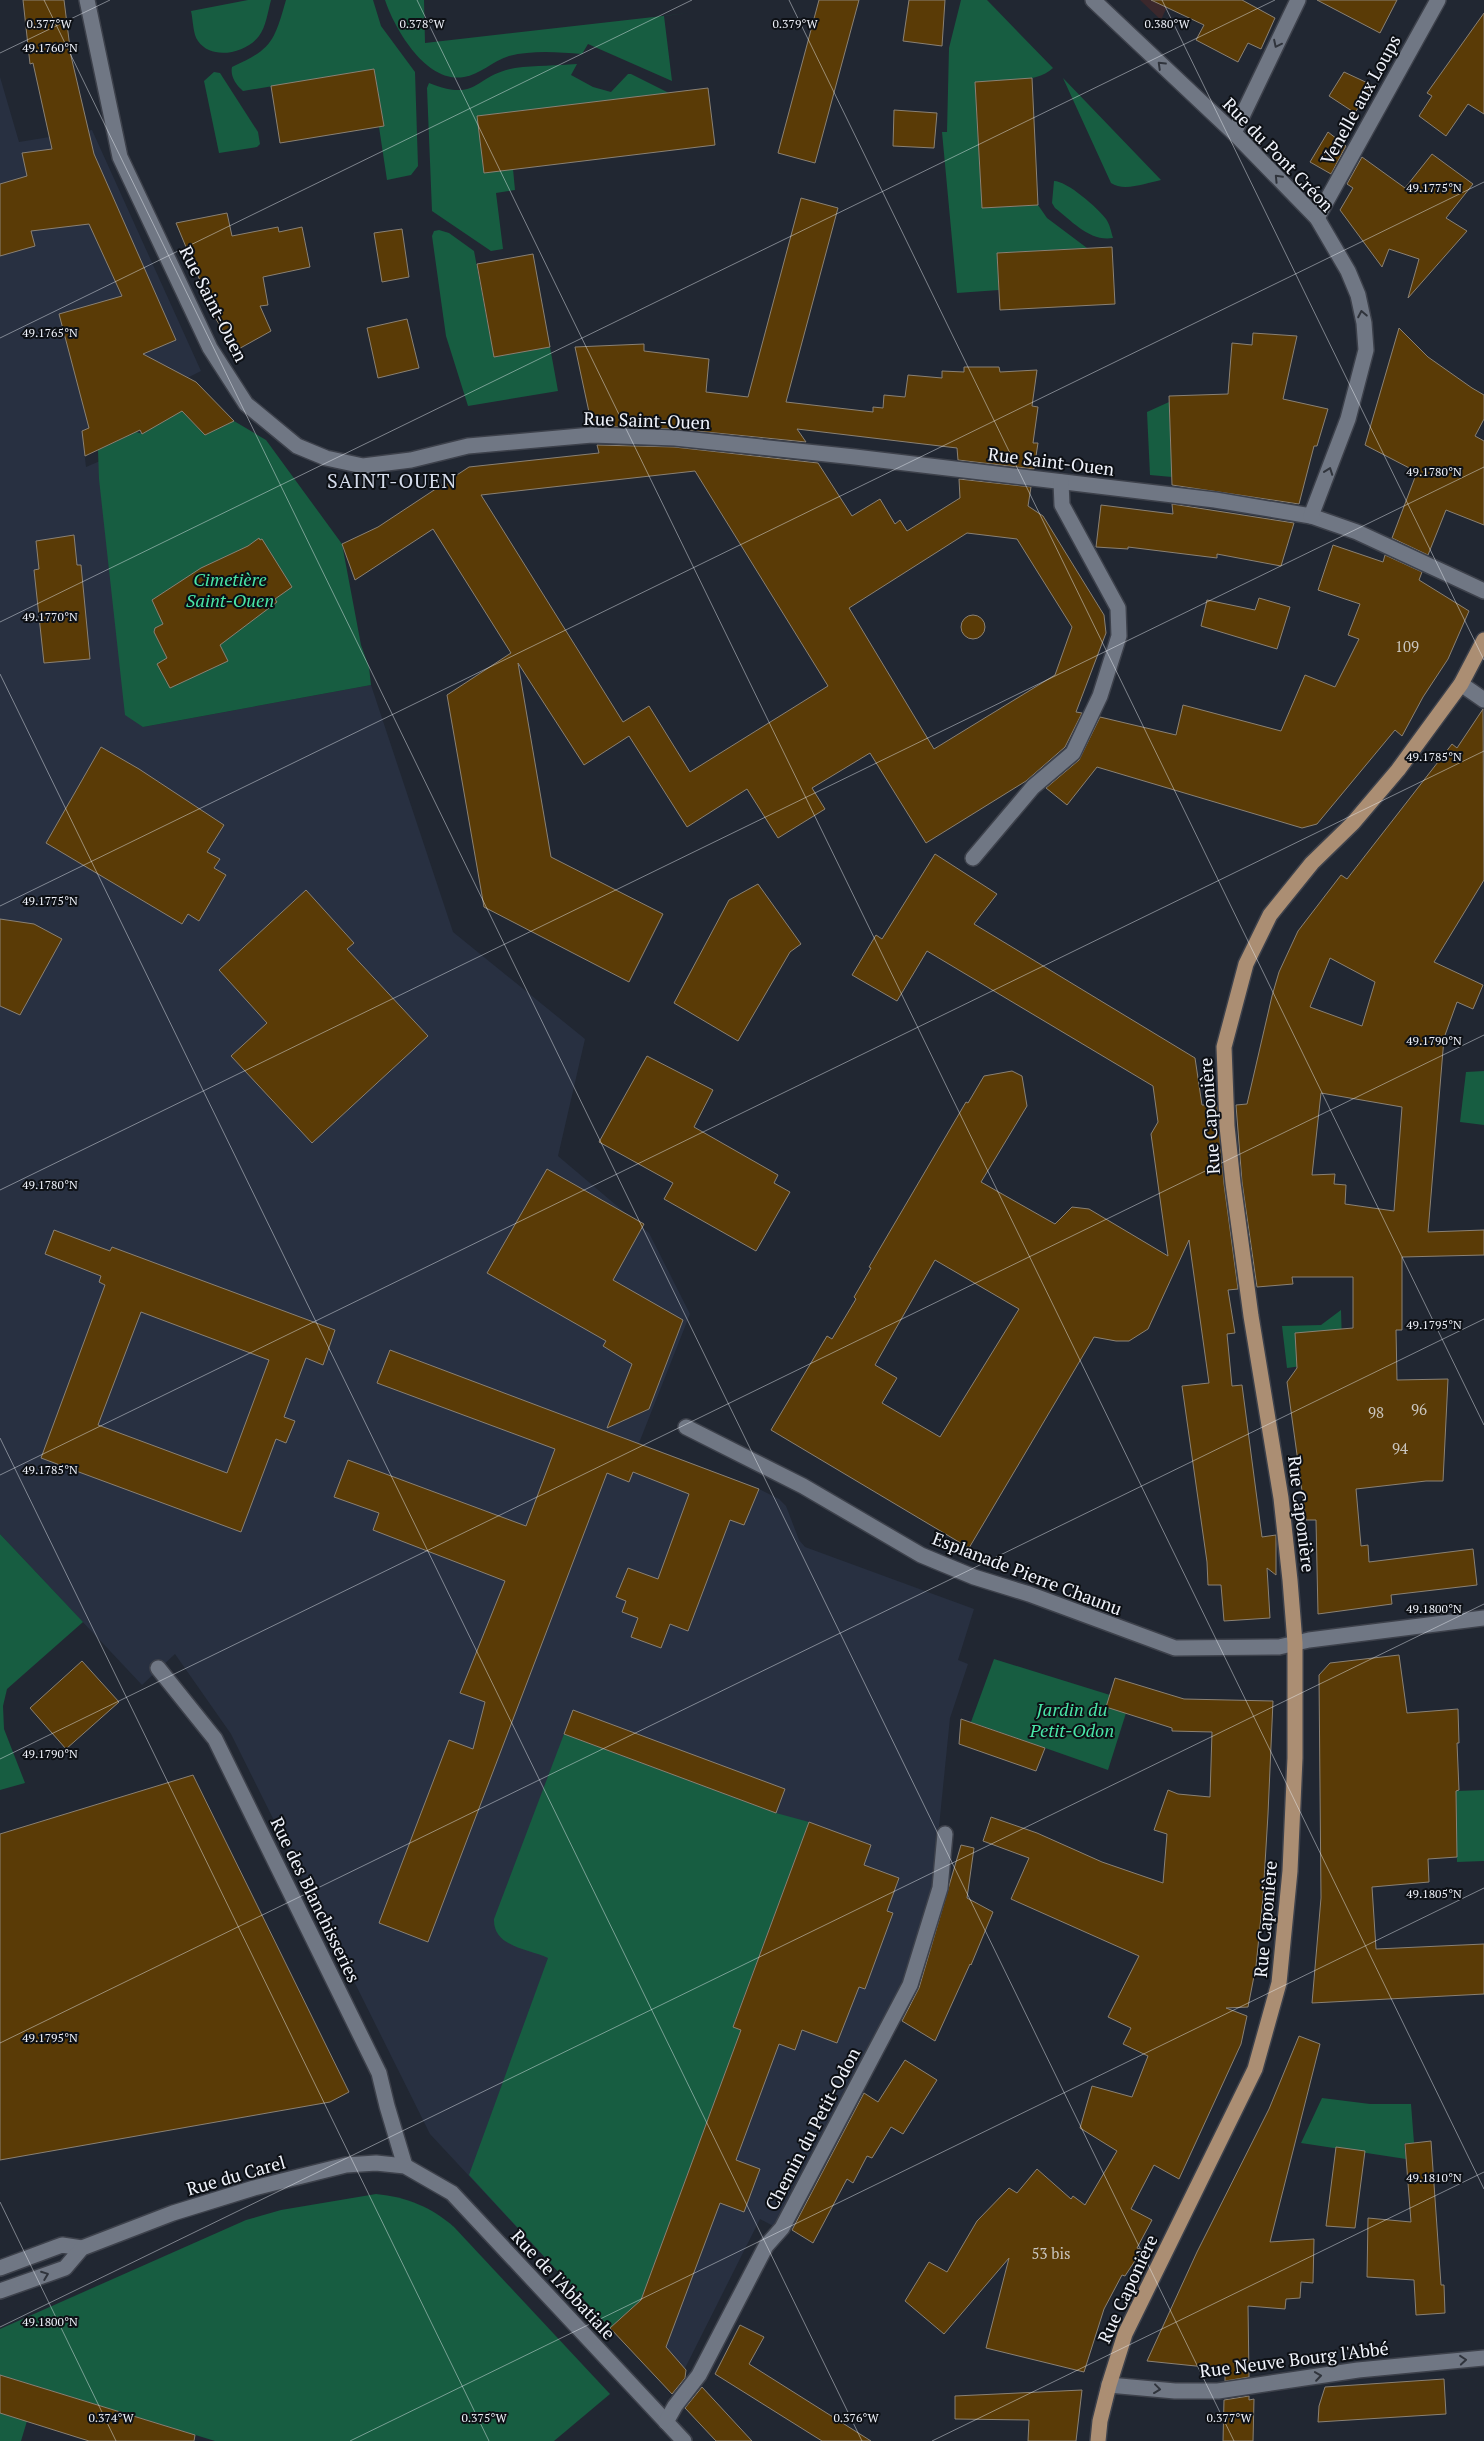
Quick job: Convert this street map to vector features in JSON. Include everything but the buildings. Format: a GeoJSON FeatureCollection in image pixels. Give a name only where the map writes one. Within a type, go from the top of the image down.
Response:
{"type":"FeatureCollection","features":[{"type":"Feature","properties":{"kind":"main road","name":"Rue Caponière"},"geometry":{"type":"LineString","coordinates":[[1098,2441],[1100,2421],[1108,2385],[1125,2334],[1256,2069],[1279,1983],[1290,1870],[1295,1758],[1295,1643],[1281,1498],[1251,1316],[1231,1164],[1226,1118],[1224,1047],[1246,964],[1270,916],[1312,863],[1353,823],[1398,770],[1461,684],[1484,640]]}},
{"type":"Feature","properties":{"kind":"street","name":"Rue Saint-Ouen"},"geometry":{"type":"LineString","coordinates":[[87,0],[120,157],[193,313],[210,348],[246,404],[297,446],[326,458],[363,466],[411,460],[468,446],[497,443],[592,435],[675,438],[1215,500],[1312,516],[1357,532],[1484,591]]}},
{"type":"Feature","properties":{"kind":"street","name":"Rue du Pont Créon"},"geometry":{"type":"LineString","coordinates":[[1093,0],[1234,133],[1317,218],[1348,271],[1358,295],[1364,323],[1366,350],[1348,419],[1312,516]]}},
{"type":"Feature","properties":{"kind":"street"},"geometry":{"type":"LineString","coordinates":[[1234,133],[1298,0]]}},
{"type":"Feature","properties":{"kind":"street","name":"Venelle aux Loups"},"geometry":{"type":"LineString","coordinates":[[1317,218],[1438,0]]}},
{"type":"Feature","properties":{"kind":"street"},"geometry":{"type":"LineString","coordinates":[[973,858],[1033,787],[1073,753],[1100,696],[1119,636],[1118,608],[1062,505],[1060,482]]}},
{"type":"Feature","properties":{"kind":"street"},"geometry":{"type":"LineString","coordinates":[[1461,684],[1484,700]]}},
{"type":"Feature","properties":{"kind":"street","name":"Esplanade Pierre Chaunu"},"geometry":{"type":"LineString","coordinates":[[686,1427],[803,1486],[921,1554],[974,1577],[1029,1594],[1175,1648],[1279,1647],[1295,1643],[1484,1618]]}},
{"type":"Feature","properties":{"kind":"street","name":"Rue des Blanchisseries"},"geometry":{"type":"LineString","coordinates":[[158,1668],[215,1739],[379,2073],[405,2166]]}},
{"type":"Feature","properties":{"kind":"street","name":"Chemin du Petit-Odon"},"geometry":{"type":"LineString","coordinates":[[666,2422],[675,2406],[699,2376],[766,2246],[782,2228],[910,1985],[940,1888],[945,1834]]}},
{"type":"Feature","properties":{"kind":"street","name":"Rue du Carel"},"geometry":{"type":"LineString","coordinates":[[0,2291],[65,2268],[82,2248],[173,2213],[254,2188],[346,2165],[376,2163],[405,2166]]}},
{"type":"Feature","properties":{"kind":"street","name":"Rue de l'Abbatiale"},"geometry":{"type":"LineString","coordinates":[[405,2166],[452,2193],[684,2441]]}},
{"type":"Feature","properties":{"kind":"street","name":"Rue du Carel"},"geometry":{"type":"LineString","coordinates":[[0,2268],[62,2245],[82,2248]]}},
{"type":"Feature","properties":{"kind":"street","name":"Rue Neuve Bourg l'Abbé"},"geometry":{"type":"LineString","coordinates":[[1108,2385],[1175,2391],[1218,2391],[1358,2370],[1484,2358]]}},
{"type":"Feature","properties":{"kind":"shaded area"},"geometry":{"type":"Polygon","coordinates":[[[1140,0],[1170,0],[1161,20],[1140,0]]]}},
{"type":"Feature","properties":{"kind":"shaded area"},"geometry":{"type":"Polygon","coordinates":[[[0,77],[19,142],[92,130],[201,371],[82,431],[86,467],[100,461],[143,727],[371,685],[453,932],[585,1039],[558,1156],[649,1233],[690,1314],[639,1443],[759,1489],[779,1499],[786,1506],[799,1540],[805,1547],[974,1609],[958,1660],[968,1664],[950,1718],[933,1886],[905,1982],[775,2227],[760,2219],[672,2394],[430,2134],[231,1734],[175,1654],[142,1685],[0,1534],[0,77]]]}},
{"type":"Feature","properties":{"kind":"green space"},"geometry":{"type":"Polygon","coordinates":[[[248,0],[271,0],[263,28],[253,42],[238,50],[220,53],[204,47],[198,41],[194,31],[191,11],[248,0]]]}},
{"type":"Feature","properties":{"kind":"green space"},"geometry":{"type":"Polygon","coordinates":[[[286,0],[373,0],[381,26],[415,72],[418,166],[411,175],[387,180],[379,127],[384,126],[374,69],[243,91],[236,83],[232,74],[232,67],[256,55],[270,42],[278,26],[286,0]]]}},
{"type":"Feature","properties":{"kind":"green space"},"geometry":{"type":"Polygon","coordinates":[[[385,0],[424,0],[425,43],[689,13],[664,16],[672,81],[588,44],[582,54],[545,52],[518,54],[503,58],[470,76],[450,77],[437,72],[425,64],[414,52],[396,26],[385,0]]]}},
{"type":"Feature","properties":{"kind":"green space"},"geometry":{"type":"Polygon","coordinates":[[[961,0],[987,0],[1053,68],[1036,77],[1026,79],[975,82],[982,208],[1038,205],[1047,218],[1087,248],[997,253],[999,290],[957,293],[942,132],[947,132],[949,48],[961,0]]]}},
{"type":"Feature","properties":{"kind":"green space"},"geometry":{"type":"Polygon","coordinates":[[[577,64],[571,75],[593,87],[611,92],[628,74],[631,74],[669,93],[478,116],[484,172],[513,169],[515,190],[496,193],[503,249],[491,251],[432,211],[427,88],[429,83],[445,88],[467,89],[502,71],[515,68],[577,64]]]}},
{"type":"Feature","properties":{"kind":"green space"},"geometry":{"type":"Polygon","coordinates":[[[214,72],[220,73],[258,132],[260,144],[257,147],[219,153],[204,81],[214,72]]]}},
{"type":"Feature","properties":{"kind":"green space"},"geometry":{"type":"Polygon","coordinates":[[[1063,78],[1161,180],[1129,187],[1116,186],[1111,183],[1063,78]]]}},
{"type":"Feature","properties":{"kind":"green space"},"geometry":{"type":"Polygon","coordinates":[[[1054,181],[1060,182],[1074,190],[1096,208],[1107,221],[1113,238],[1097,237],[1089,234],[1055,208],[1052,203],[1054,181]]]}},
{"type":"Feature","properties":{"kind":"green space"},"geometry":{"type":"Polygon","coordinates":[[[439,230],[449,233],[474,251],[494,357],[550,347],[558,391],[468,406],[446,336],[432,236],[434,231],[439,230]]]}},
{"type":"Feature","properties":{"kind":"green space","name":"Cimetière Saint-Ouen"},"geometry":{"type":"Polygon","coordinates":[[[164,392],[205,435],[234,421],[266,440],[342,544],[361,645],[369,667],[371,685],[143,727],[125,715],[99,479],[98,450],[136,432],[143,434],[164,392]]]}},
{"type":"Feature","properties":{"kind":"green space"},"geometry":{"type":"Polygon","coordinates":[[[1169,402],[1172,477],[1150,475],[1147,412],[1169,402]]]}},
{"type":"Feature","properties":{"kind":"green space"},"geometry":{"type":"Polygon","coordinates":[[[1484,1071],[1484,1125],[1460,1122],[1466,1072],[1484,1071]]]}},
{"type":"Feature","properties":{"kind":"green space"},"geometry":{"type":"Polygon","coordinates":[[[1341,1310],[1343,1374],[1309,1365],[1287,1368],[1282,1326],[1321,1325],[1341,1310]]]}},
{"type":"Feature","properties":{"kind":"green space"},"geometry":{"type":"Polygon","coordinates":[[[0,1534],[83,1622],[7,1689],[3,1706],[4,1729],[25,1783],[0,1790],[0,1534]]]}},
{"type":"Feature","properties":{"kind":"green space","name":"Jardin du Petit-Odon"},"geometry":{"type":"Polygon","coordinates":[[[994,1659],[1110,1695],[1106,1707],[1126,1713],[1108,1770],[971,1722],[994,1659]]]}},
{"type":"Feature","properties":{"kind":"green space"},"geometry":{"type":"Polygon","coordinates":[[[564,1734],[776,1813],[809,1822],[733,2026],[741,2030],[641,2300],[610,2328],[469,2175],[548,1958],[514,1946],[499,1936],[495,1928],[494,1919],[564,1734]]]}},
{"type":"Feature","properties":{"kind":"green space"},"geometry":{"type":"Polygon","coordinates":[[[1484,1790],[1484,1861],[1457,1862],[1456,1791],[1484,1790]]]}},
{"type":"Feature","properties":{"kind":"green space"},"geometry":{"type":"Polygon","coordinates":[[[1322,2098],[1370,2104],[1411,2104],[1414,2143],[1404,2144],[1406,2159],[1301,2143],[1322,2098]]]}},
{"type":"Feature","properties":{"kind":"green space"},"geometry":{"type":"Polygon","coordinates":[[[376,2194],[408,2200],[418,2204],[454,2227],[610,2394],[554,2441],[215,2441],[0,2375],[0,2329],[246,2220],[281,2210],[376,2194]]]}},
{"type":"Feature","properties":{"kind":"green space"},"geometry":{"type":"Polygon","coordinates":[[[0,2413],[27,2421],[21,2441],[0,2441],[0,2413]]]}},
{"type":"Feature","properties":{"kind":"district","name":"SAINT-OUEN"},"geometry":{"type":"Point","coordinates":[392,481]}}]}
